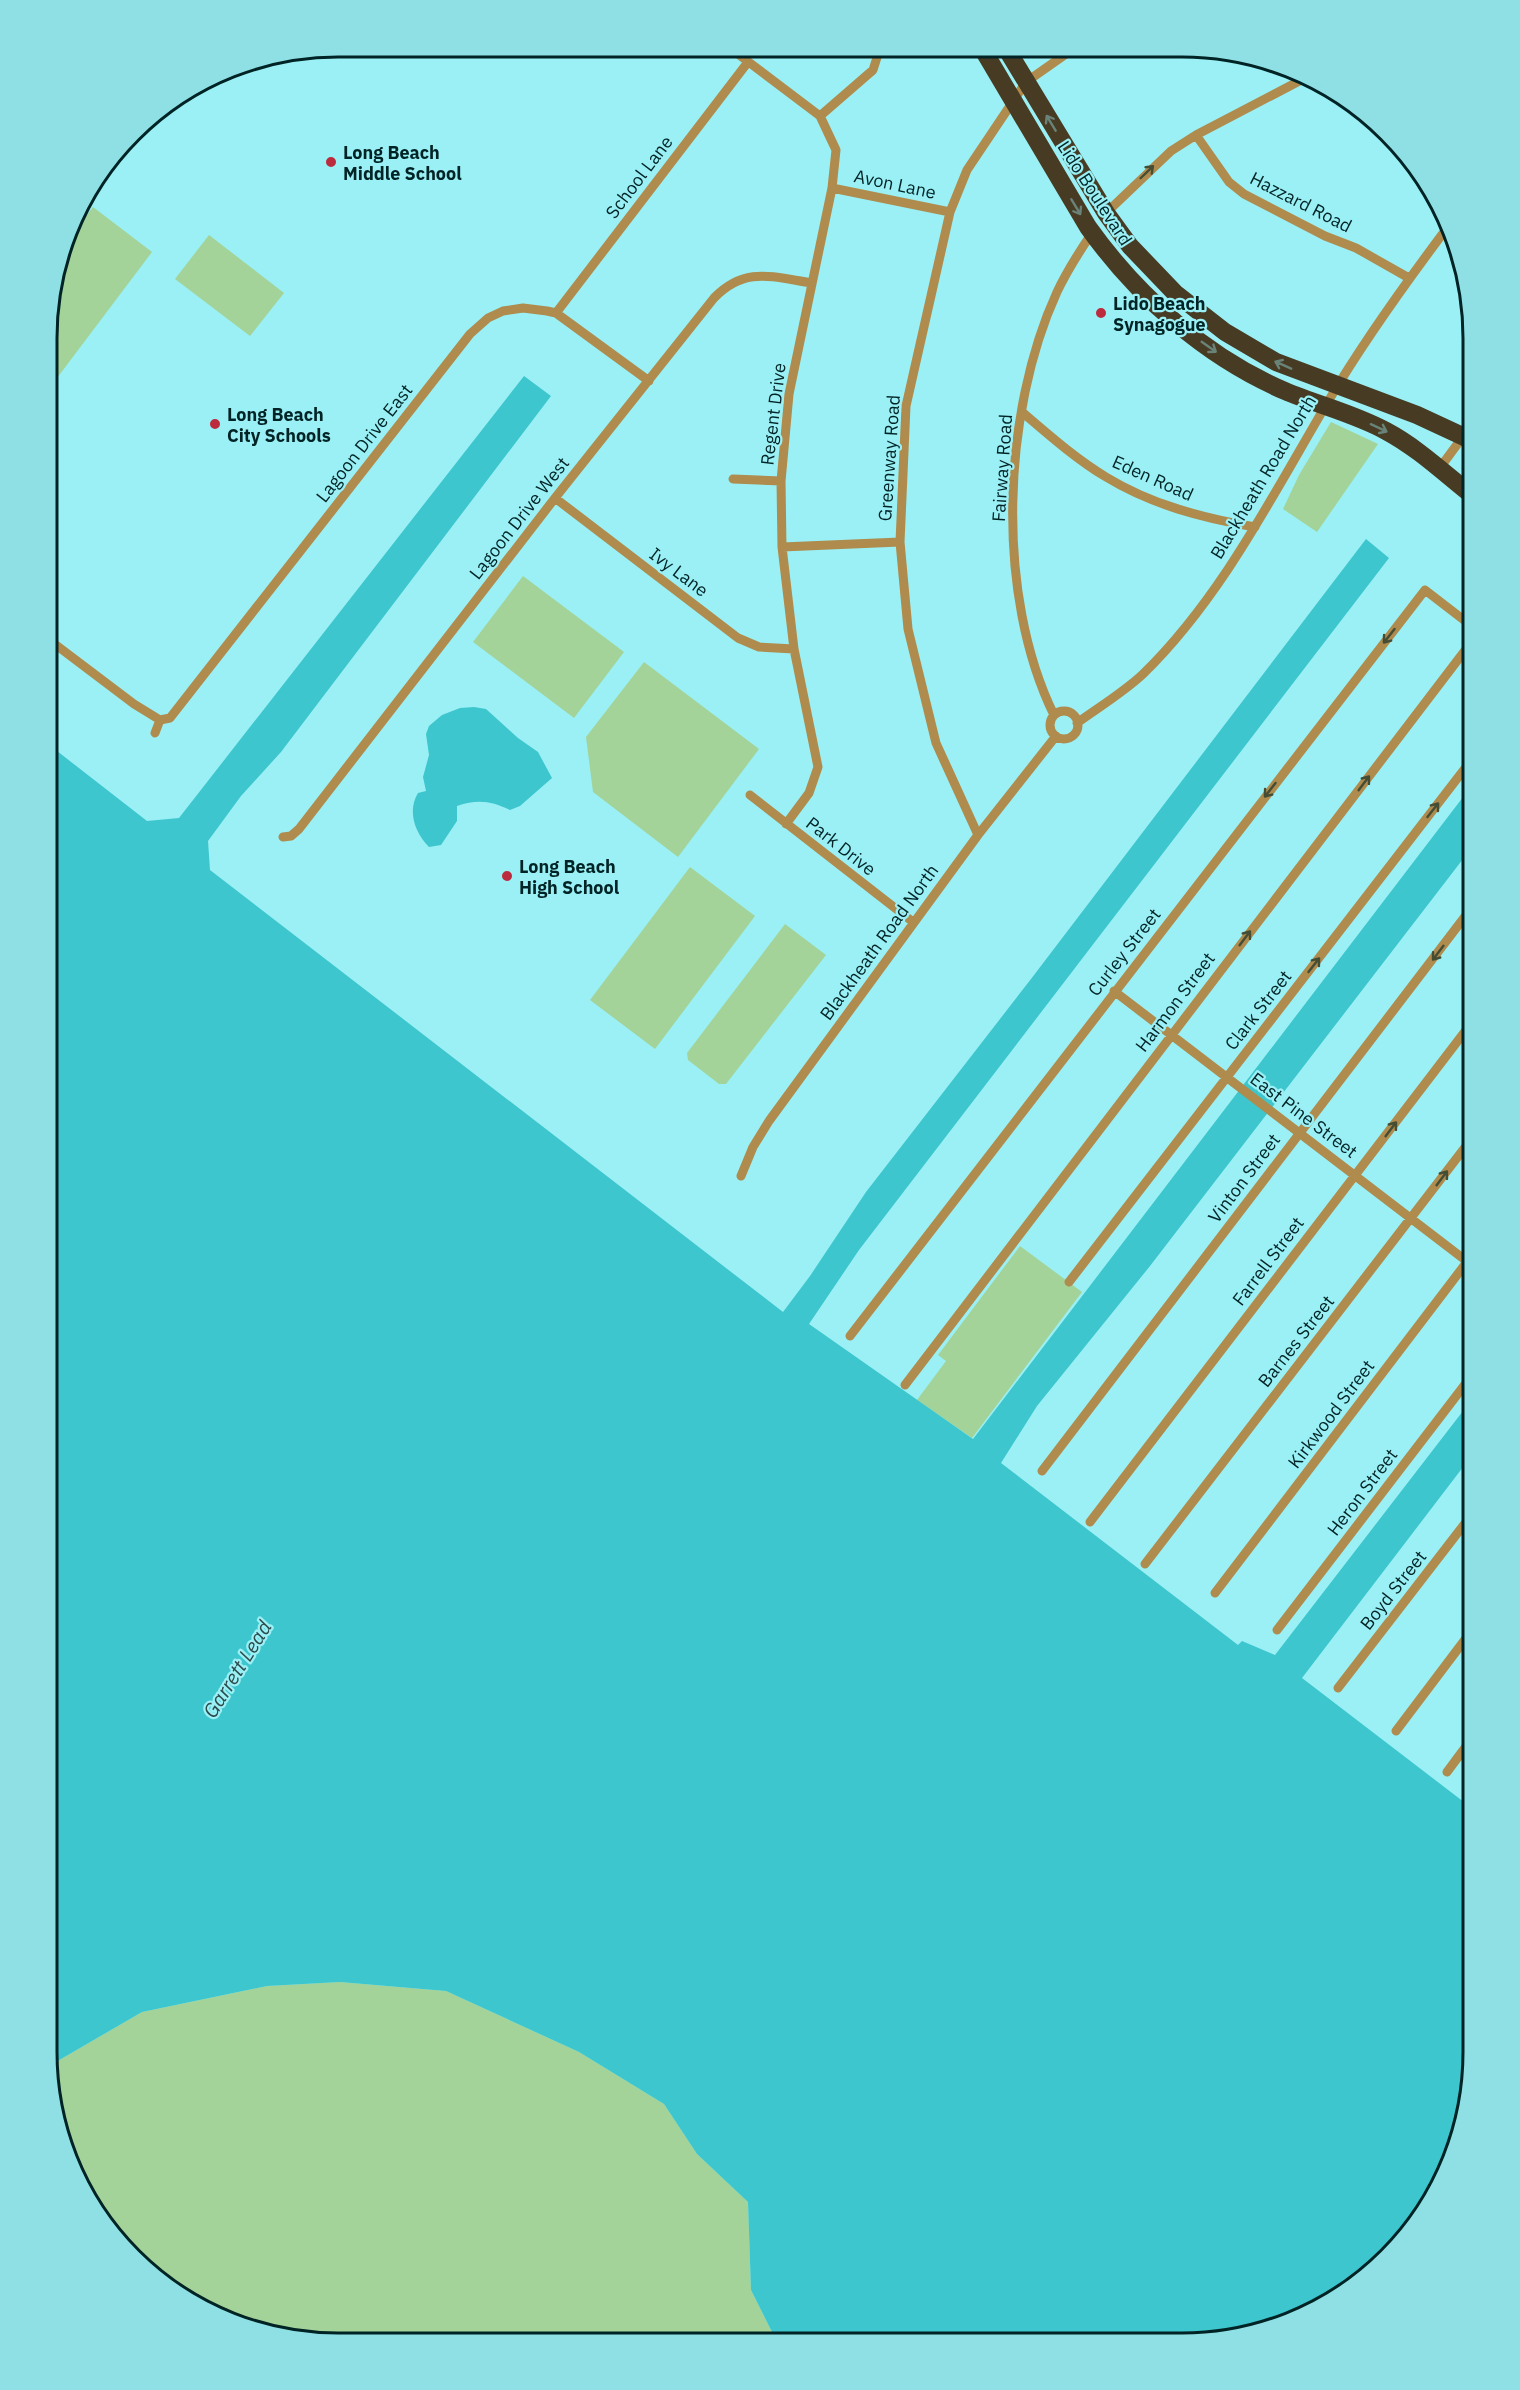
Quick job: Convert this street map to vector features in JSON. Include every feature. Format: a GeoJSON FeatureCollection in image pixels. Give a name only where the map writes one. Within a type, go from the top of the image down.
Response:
{"type":"FeatureCollection","features":[{"type":"Feature","properties":{"kind":"highway","name":"Lido Boulevard"},"geometry":{"type":"LineString","coordinates":[[987,57],[1092,233],[1105,251],[1145,295],[1223,357],[1264,381],[1388,432],[1463,488]]}},
{"type":"Feature","properties":{"kind":"highway","name":"Lido Boulevard"},"geometry":{"type":"LineString","coordinates":[[1011,57],[1106,213],[1130,246],[1157,276],[1225,332],[1276,363],[1463,431]]}},
{"type":"Feature","properties":{"kind":"street","name":"Regent Drive"},"geometry":{"type":"LineString","coordinates":[[742,57],[820,116],[836,150],[832,188],[789,394],[781,480],[782,547],[794,649],[818,767],[809,793],[786,824]]}},
{"type":"Feature","properties":{"kind":"street"},"geometry":{"type":"LineString","coordinates":[[820,116],[873,70],[877,57]]}},
{"type":"Feature","properties":{"kind":"street","name":"Greenway Road"},"geometry":{"type":"LineString","coordinates":[[978,835],[936,743],[908,629],[900,542],[906,406],[950,212],[967,170],[1026,82],[1062,57]]}},
{"type":"Feature","properties":{"kind":"street","name":"School Lane"},"geometry":{"type":"LineString","coordinates":[[556,313],[748,62]]}},
{"type":"Feature","properties":{"kind":"street"},"geometry":{"type":"LineString","coordinates":[[1106,213],[1159,161],[1196,135],[1297,82]]}},
{"type":"Feature","properties":{"kind":"street","name":"Hazzard Road"},"geometry":{"type":"LineString","coordinates":[[1196,135],[1229,182],[1244,194],[1324,236],[1356,248],[1409,278]]}},
{"type":"Feature","properties":{"kind":"street","name":"Avon Lane"},"geometry":{"type":"LineString","coordinates":[[832,188],[950,212]]}},
{"type":"Feature","properties":{"kind":"street","name":"Fairway Road"},"geometry":{"type":"LineString","coordinates":[[1056,736],[1050,726],[1054,715],[1042,689],[1029,649],[1017,578],[1013,495],[1022,412],[1033,360],[1050,310],[1064,279],[1092,233]]}},
{"type":"Feature","properties":{"kind":"street","name":"Blackheath Road North"},"geometry":{"type":"LineString","coordinates":[[1077,723],[1142,675],[1188,625],[1255,527],[1338,387],[1409,278],[1443,233]]}},
{"type":"Feature","properties":{"kind":"street","name":"Lagoon Drive West"},"geometry":{"type":"LineString","coordinates":[[284,837],[291,837],[299,829],[555,498],[714,298],[732,282],[742,277],[759,275],[812,283]]}},
{"type":"Feature","properties":{"kind":"street","name":"Lagoon Drive East"},"geometry":{"type":"LineString","coordinates":[[160,720],[170,718],[478,325],[496,314],[513,309],[537,309],[556,313],[649,381]]}},
{"type":"Feature","properties":{"kind":"street","name":"Eden Road"},"geometry":{"type":"LineString","coordinates":[[1022,412],[1089,466],[1132,492],[1189,513],[1255,527]]}},
{"type":"Feature","properties":{"kind":"street"},"geometry":{"type":"LineString","coordinates":[[1439,470],[1463,441]]}},
{"type":"Feature","properties":{"kind":"street"},"geometry":{"type":"LineString","coordinates":[[733,479],[781,480]]}},
{"type":"Feature","properties":{"kind":"street","name":"Ivy Lane"},"geometry":{"type":"LineString","coordinates":[[555,498],[738,638],[759,647],[794,649]]}},
{"type":"Feature","properties":{"kind":"street"},"geometry":{"type":"LineString","coordinates":[[782,547],[900,542]]}},
{"type":"Feature","properties":{"kind":"street","name":"Curley Street"},"geometry":{"type":"LineString","coordinates":[[850,1336],[1425,590],[1463,619]]}},
{"type":"Feature","properties":{"kind":"street"},"geometry":{"type":"LineString","coordinates":[[57,646],[134,704],[160,720],[155,733]]}},
{"type":"Feature","properties":{"kind":"street","name":"Harmon Street"},"geometry":{"type":"LineString","coordinates":[[905,1384],[1463,653]]}},
{"type":"Feature","properties":{"kind":"street"},"geometry":{"type":"LineString","coordinates":[[1054,715],[1062,711],[1070,712],[1077,723],[1073,735],[1065,738],[1056,736]]}},
{"type":"Feature","properties":{"kind":"street","name":"Blackheath Road North"},"geometry":{"type":"LineString","coordinates":[[741,1176],[753,1147],[769,1121],[913,922],[1056,736]]}},
{"type":"Feature","properties":{"kind":"street","name":"Clark Street"},"geometry":{"type":"LineString","coordinates":[[1069,1282],[1463,771]]}},
{"type":"Feature","properties":{"kind":"street","name":"Park Drive"},"geometry":{"type":"LineString","coordinates":[[750,795],[913,922]]}},
{"type":"Feature","properties":{"kind":"street","name":"Vinton Street"},"geometry":{"type":"LineString","coordinates":[[1042,1471],[1463,919]]}},
{"type":"Feature","properties":{"kind":"street","name":"East Pine Street"},"geometry":{"type":"LineString","coordinates":[[1114,991],[1463,1255]]}},
{"type":"Feature","properties":{"kind":"street","name":"Farrell Street"},"geometry":{"type":"LineString","coordinates":[[1090,1522],[1463,1034]]}},
{"type":"Feature","properties":{"kind":"street","name":"Barnes Street"},"geometry":{"type":"LineString","coordinates":[[1145,1564],[1463,1150]]}},
{"type":"Feature","properties":{"kind":"street","name":"Kirkwood Street"},"geometry":{"type":"LineString","coordinates":[[1215,1593],[1463,1271]]}},
{"type":"Feature","properties":{"kind":"street","name":"Heron Street"},"geometry":{"type":"LineString","coordinates":[[1277,1630],[1463,1387]]}},
{"type":"Feature","properties":{"kind":"street","name":"Boyd Street"},"geometry":{"type":"LineString","coordinates":[[1338,1688],[1463,1526]]}},
{"type":"Feature","properties":{"kind":"street"},"geometry":{"type":"LineString","coordinates":[[1396,1731],[1463,1642]]}},
{"type":"Feature","properties":{"kind":"street"},"geometry":{"type":"LineString","coordinates":[[1447,1772],[1463,1750]]}},
{"type":"Feature","properties":{"kind":"green space"},"geometry":{"type":"Polygon","coordinates":[[[93,207],[152,252],[57,378],[59,301],[72,248],[83,220],[93,207]]]}},
{"type":"Feature","properties":{"kind":"green space"},"geometry":{"type":"Polygon","coordinates":[[[209,235],[284,293],[250,336],[175,279],[209,235]]]}},
{"type":"Feature","properties":{"kind":"green space"},"geometry":{"type":"Polygon","coordinates":[[[1331,422],[1378,444],[1317,532],[1283,509],[1299,475],[1331,422]]]}},
{"type":"Feature","properties":{"kind":"green space"},"geometry":{"type":"Polygon","coordinates":[[[523,576],[624,652],[574,718],[473,642],[523,576]]]}},
{"type":"Feature","properties":{"kind":"green space"},"geometry":{"type":"Polygon","coordinates":[[[644,662],[759,749],[678,857],[593,792],[586,737],[644,662]]]}},
{"type":"Feature","properties":{"kind":"green space"},"geometry":{"type":"Polygon","coordinates":[[[690,867],[755,916],[655,1049],[590,1000],[690,867]]]}},
{"type":"Feature","properties":{"kind":"green space"},"geometry":{"type":"Polygon","coordinates":[[[785,924],[826,955],[726,1084],[719,1084],[688,1060],[687,1053],[785,924]]]}},
{"type":"Feature","properties":{"kind":"green space"},"geometry":{"type":"Polygon","coordinates":[[[1020,1246],[1082,1292],[972,1438],[917,1400],[946,1361],[938,1355],[1020,1246]]]}},
{"type":"Feature","properties":{"kind":"green space"},"geometry":{"type":"Polygon","coordinates":[[[340,1982],[446,1991],[579,2052],[664,2104],[697,2154],[748,2202],[751,2290],[772,2333],[338,2333],[301,2331],[283,2328],[231,2312],[182,2286],[139,2251],[104,2208],[86,2176],[72,2142],[62,2107],[58,2061],[142,2012],[267,1986],[340,1982]]]}},
{"type":"Feature","properties":{"kind":"water","name":"Garrett Lead"},"geometry":{"type":"Polygon","coordinates":[[[524,376],[551,396],[281,752],[241,796],[208,841],[210,870],[783,1312],[866,1192],[1366,539],[1389,558],[859,1250],[809,1324],[973,1439],[1463,797],[1463,859],[1150,1266],[1037,1406],[1001,1463],[1238,1645],[1242,1641],[1275,1655],[1463,1411],[1463,1467],[1302,1678],[1463,1801],[1463,2052],[1458,2107],[1442,2159],[1416,2208],[1381,2251],[1353,2275],[1338,2286],[1289,2312],[1237,2328],[1219,2331],[1182,2333],[772,2333],[751,2290],[748,2202],[697,2154],[664,2104],[579,2052],[446,1991],[340,1982],[267,1986],[142,2012],[58,2061],[57,751],[147,821],[179,818],[524,376]]]}},
{"type":"Feature","properties":{"kind":"water"},"geometry":{"type":"Polygon","coordinates":[[[460,708],[486,709],[518,738],[538,752],[552,778],[520,806],[510,810],[484,802],[471,802],[457,806],[457,821],[441,845],[429,847],[416,829],[413,814],[418,793],[426,791],[423,777],[429,755],[426,734],[429,726],[442,715],[460,708]]]}},
{"type":"Feature","properties":{"kind":"place","name":"Long Beach Middle School"},"geometry":{"type":"Point","coordinates":[331,162]}},
{"type":"Feature","properties":{"kind":"place","name":"Lido Beach Synagogue"},"geometry":{"type":"Point","coordinates":[1101,313]}},
{"type":"Feature","properties":{"kind":"place","name":"Long Beach City Schools"},"geometry":{"type":"Point","coordinates":[215,424]}},
{"type":"Feature","properties":{"kind":"place","name":"Long Beach High School"},"geometry":{"type":"Point","coordinates":[507,876]}}]}
